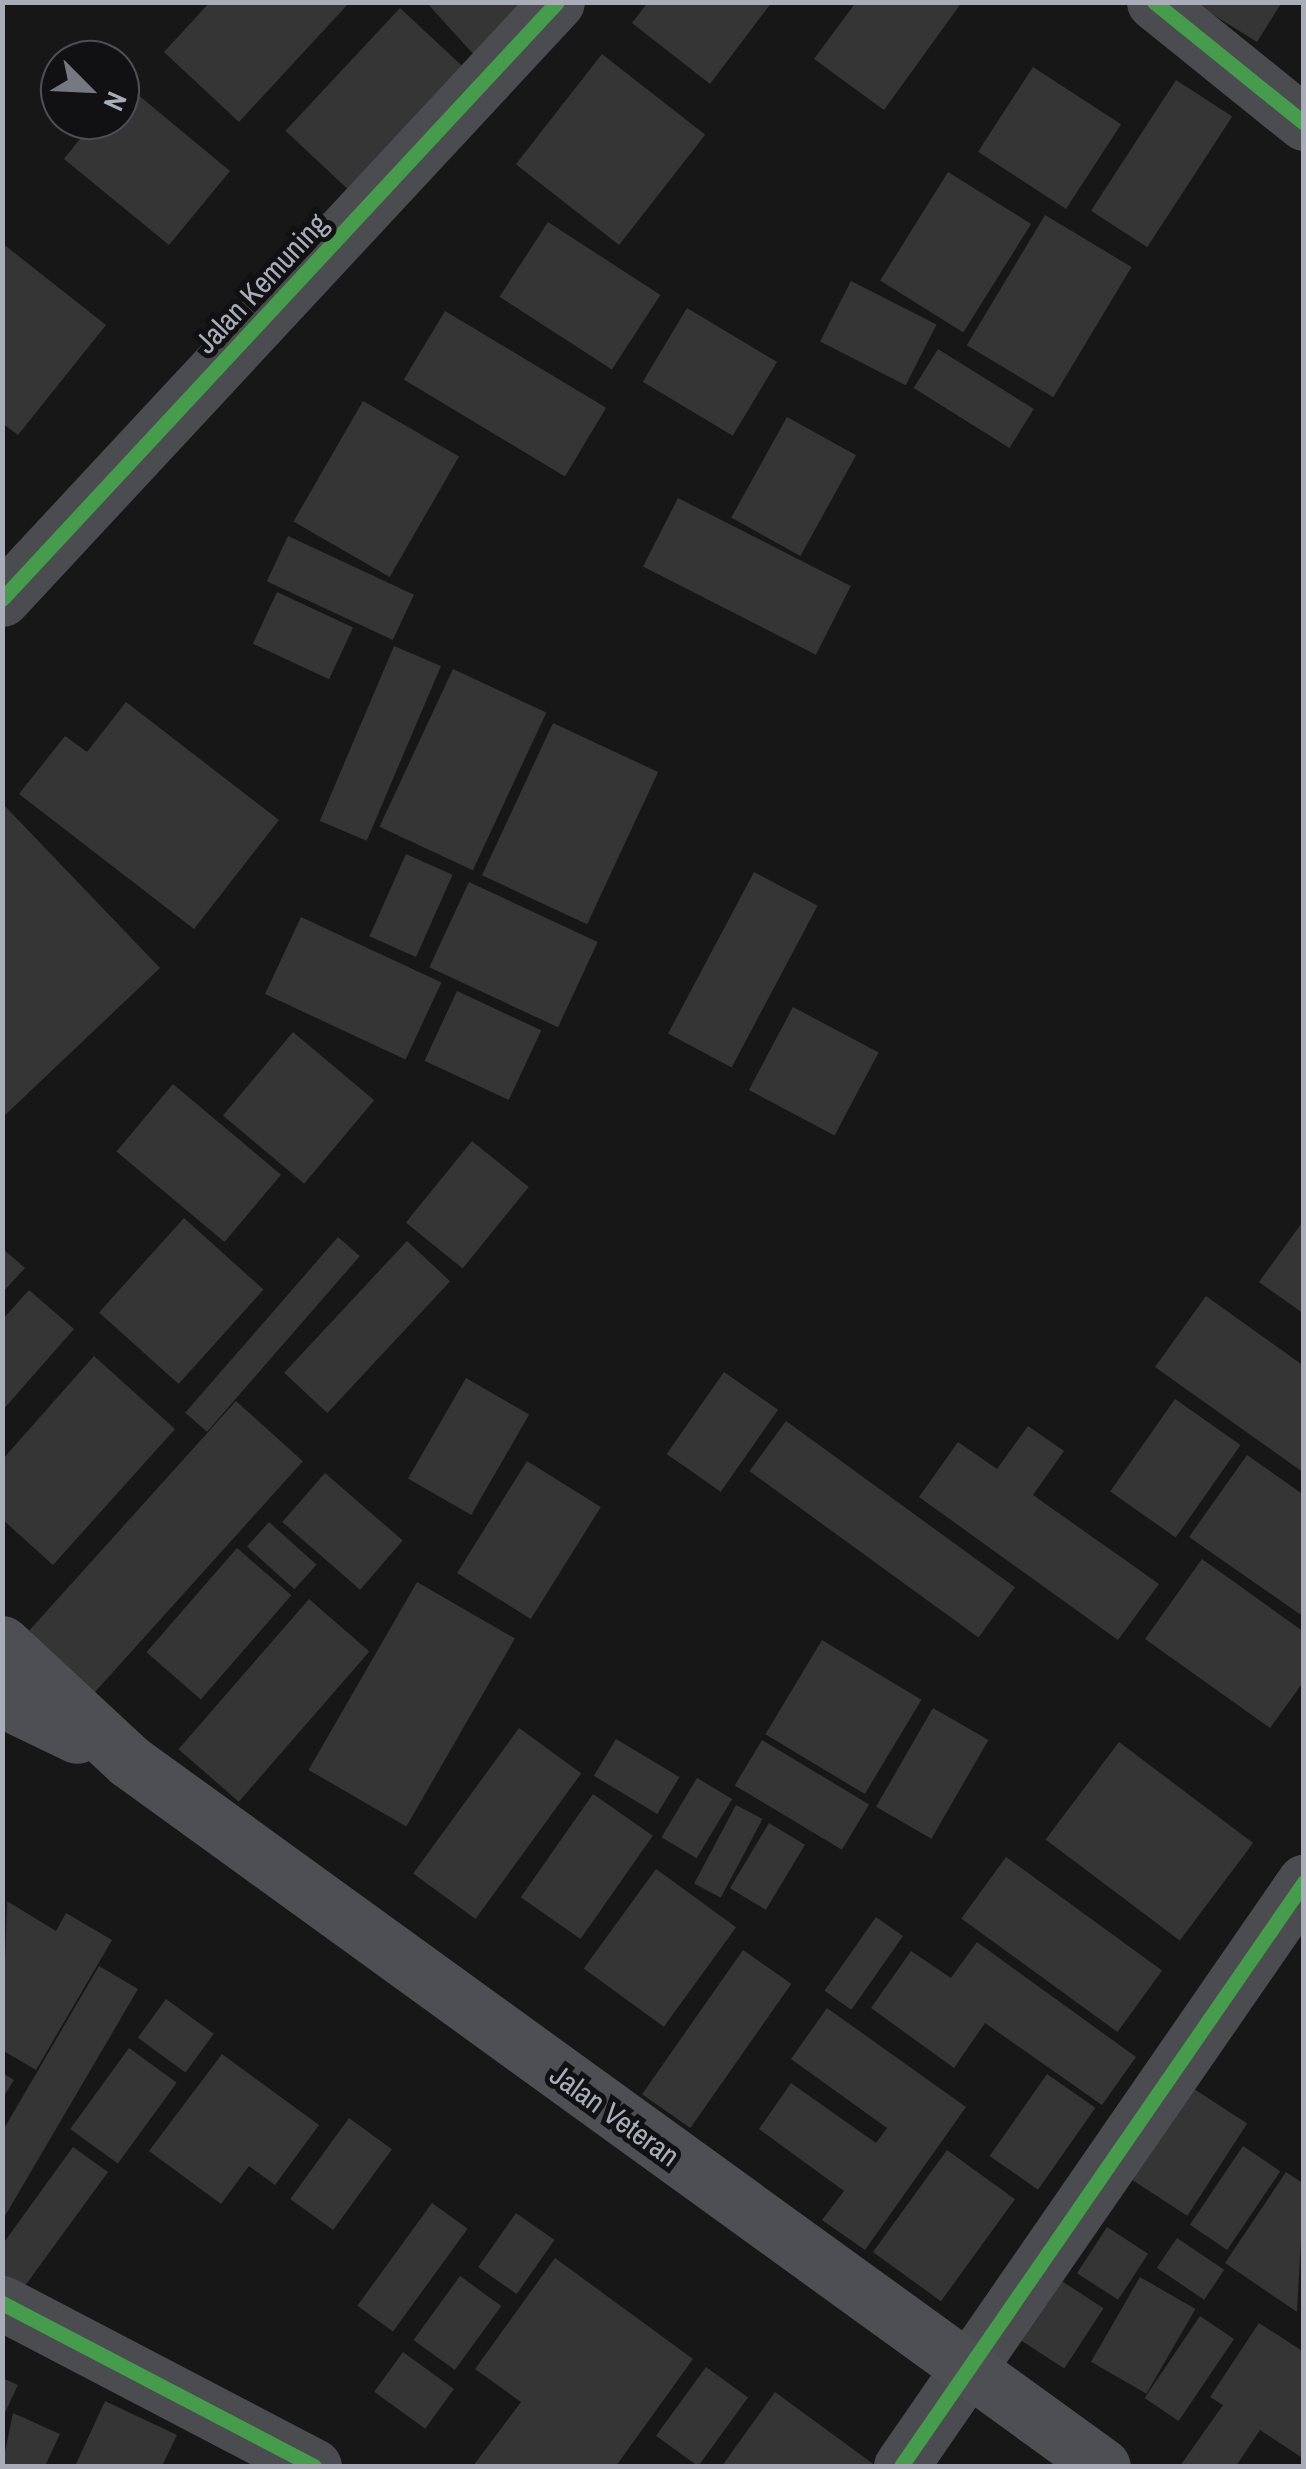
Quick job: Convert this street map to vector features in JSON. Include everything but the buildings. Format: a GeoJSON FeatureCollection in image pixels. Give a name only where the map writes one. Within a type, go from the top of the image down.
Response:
{"type":"FeatureCollection","features":[{"type":"Feature","properties":{"kind":"main road","name":"Jalan Veteran"},"geometry":{"type":"LineString","coordinates":[[2,1643],[129,1761],[968,2372],[1103,2466]]}},
{"type":"Feature","properties":{"kind":"main road","name":"Jalan Veteran"},"geometry":{"type":"LineString","coordinates":[[2,1700],[129,1761]]}},
{"type":"Feature","properties":{"kind":"street","name":"Jalan Kemuning"},"geometry":{"type":"LineString","coordinates":[[2,600],[557,2]]}},
{"type":"Feature","properties":{"kind":"street"},"geometry":{"type":"LineString","coordinates":[[1154,2],[1304,123]]}},
{"type":"Feature","properties":{"kind":"street"},"geometry":{"type":"LineString","coordinates":[[901,2466],[1304,1882]]}},
{"type":"Feature","properties":{"kind":"street"},"geometry":{"type":"LineString","coordinates":[[2,2303],[314,2466]]}},
{"type":"Feature","properties":{"kind":"cycle path"},"geometry":{"type":"LineString","coordinates":[[2,599],[557,2]]}},
{"type":"Feature","properties":{"kind":"cycle path"},"geometry":{"type":"LineString","coordinates":[[1154,2],[1304,123]]}},
{"type":"Feature","properties":{"kind":"cycle path"},"geometry":{"type":"LineString","coordinates":[[901,2466],[1304,1882]]}},
{"type":"Feature","properties":{"kind":"cycle path"},"geometry":{"type":"LineString","coordinates":[[2,2303],[314,2466]]}}]}
